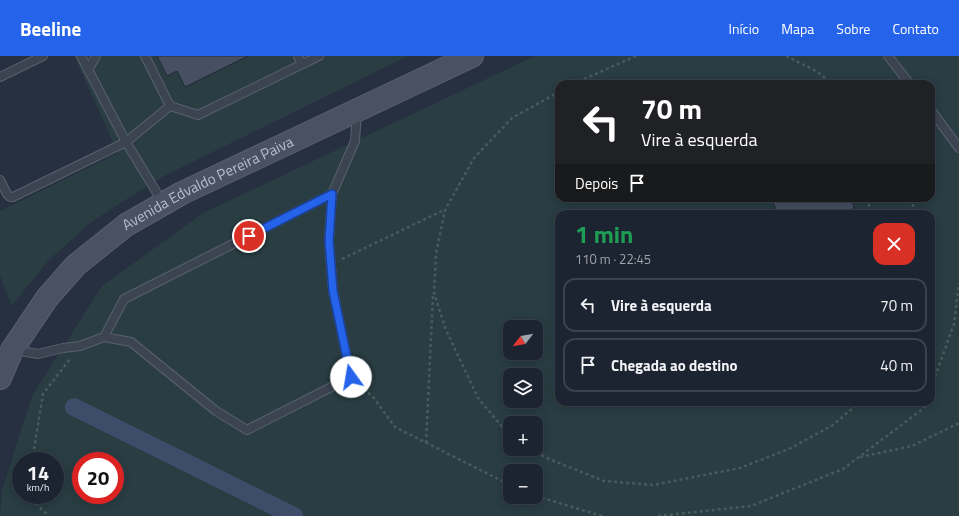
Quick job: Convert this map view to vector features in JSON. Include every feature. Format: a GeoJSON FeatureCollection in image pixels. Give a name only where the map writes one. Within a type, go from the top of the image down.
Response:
{"type":"FeatureCollection","features":[{"type":"Feature","properties":{"kind":"main road","name":"Avenida Edvaldo Pereira Paiva"},"geometry":{"type":"LineString","coordinates":[[0,378],[12,350],[47,298],[76,265],[126,225],[182,193],[472,56]]}},
{"type":"Feature","properties":{"kind":"lane"},"geometry":{"type":"LineString","coordinates":[[0,77],[43,56]]}},
{"type":"Feature","properties":{"kind":"lane"},"geometry":{"type":"LineString","coordinates":[[81,56],[126,142],[163,204]]}},
{"type":"Feature","properties":{"kind":"lane"},"geometry":{"type":"LineString","coordinates":[[88,70],[96,56]]}},
{"type":"Feature","properties":{"kind":"lane"},"geometry":{"type":"LineString","coordinates":[[145,56],[170,106],[198,115],[319,56]]}},
{"type":"Feature","properties":{"kind":"lane"},"geometry":{"type":"LineString","coordinates":[[298,56],[302,64]]}},
{"type":"Feature","properties":{"kind":"lane"},"geometry":{"type":"LineString","coordinates":[[888,56],[907,80]]}},
{"type":"Feature","properties":{"kind":"lane"},"geometry":{"type":"LineString","coordinates":[[0,180],[7,194],[10,197],[13,197],[126,142],[170,106]]}},
{"type":"Feature","properties":{"kind":"lane"},"geometry":{"type":"LineString","coordinates":[[12,350],[38,354],[63,348],[80,346],[104,337],[131,342],[216,411],[247,430],[351,377],[333,291],[329,241],[332,194],[355,141],[357,111]]}},
{"type":"Feature","properties":{"kind":"lane"},"geometry":{"type":"LineString","coordinates":[[935,115],[959,148]]}},
{"type":"Feature","properties":{"kind":"lane"},"geometry":{"type":"LineString","coordinates":[[104,337],[124,299],[332,194]]}},
{"type":"Feature","properties":{"kind":"path"},"geometry":{"type":"LineString","coordinates":[[582,80],[636,56]]}},
{"type":"Feature","properties":{"kind":"path"},"geometry":{"type":"LineString","coordinates":[[786,56],[818,72],[827,80]]}},
{"type":"Feature","properties":{"kind":"path"},"geometry":{"type":"LineString","coordinates":[[426,443],[436,254],[445,210],[474,158],[490,141],[512,118],[555,94]]}},
{"type":"Feature","properties":{"kind":"path"},"geometry":{"type":"LineString","coordinates":[[330,257],[342,259],[445,210]]}},
{"type":"Feature","properties":{"kind":"path"},"geometry":{"type":"LineString","coordinates":[[935,377],[954,324],[959,283]]}},
{"type":"Feature","properties":{"kind":"path"},"geometry":{"type":"LineString","coordinates":[[434,293],[446,330],[478,398],[503,428]]}},
{"type":"Feature","properties":{"kind":"path"},"geometry":{"type":"LineString","coordinates":[[33,452],[43,394],[80,346]]}},
{"type":"Feature","properties":{"kind":"path"},"geometry":{"type":"LineString","coordinates":[[351,377],[373,397],[395,426],[503,482]]}},
{"type":"Feature","properties":{"kind":"path"},"geometry":{"type":"LineString","coordinates":[[543,456],[604,481],[653,485],[740,468],[790,448],[833,425],[855,406]]}},
{"type":"Feature","properties":{"kind":"path"},"geometry":{"type":"LineString","coordinates":[[658,516],[751,506],[843,469],[925,406]]}},
{"type":"Feature","properties":{"kind":"path"},"geometry":{"type":"LineString","coordinates":[[859,457],[912,446],[959,424]]}},
{"type":"Feature","properties":{"kind":"path"},"geometry":{"type":"LineString","coordinates":[[543,498],[602,516]]}},
{"type":"Feature","properties":{"kind":"path"},"geometry":{"type":"LineString","coordinates":[[36,504],[49,516]]}},
{"type":"Feature","properties":{"kind":"green space"},"geometry":{"type":"Polygon","coordinates":[[[74,56],[408,56],[164,176],[133,195],[90,223],[47,262],[12,306],[0,276],[0,211],[118,153],[74,56]]]}},
{"type":"Feature","properties":{"kind":"green space"},"geometry":{"type":"Polygon","coordinates":[[[535,56],[959,56],[959,516],[0,516],[2,490],[12,459],[12,504],[64,504],[64,452],[14,452],[32,396],[102,286],[203,213],[535,56]]]}},
{"type":"Feature","properties":{"kind":"building"},"geometry":{"type":"Polygon","coordinates":[[[157,56],[248,56],[185,87],[177,71],[167,76],[157,56]]]}},
{"type":"Feature","properties":{"kind":"building"},"geometry":{"type":"Polygon","coordinates":[[[773,202],[852,202],[854,207],[853,210],[776,210],[773,202]]]}},
{"type":"Feature","properties":{"kind":"waterway"},"geometry":{"type":"LineString","coordinates":[[74,407],[294,516]]}},
{"type":"Feature","properties":{"kind":"route"},"geometry":{"type":"LineString","coordinates":[[249,236],[332,194],[329,241],[333,291],[351,377]]}}]}
